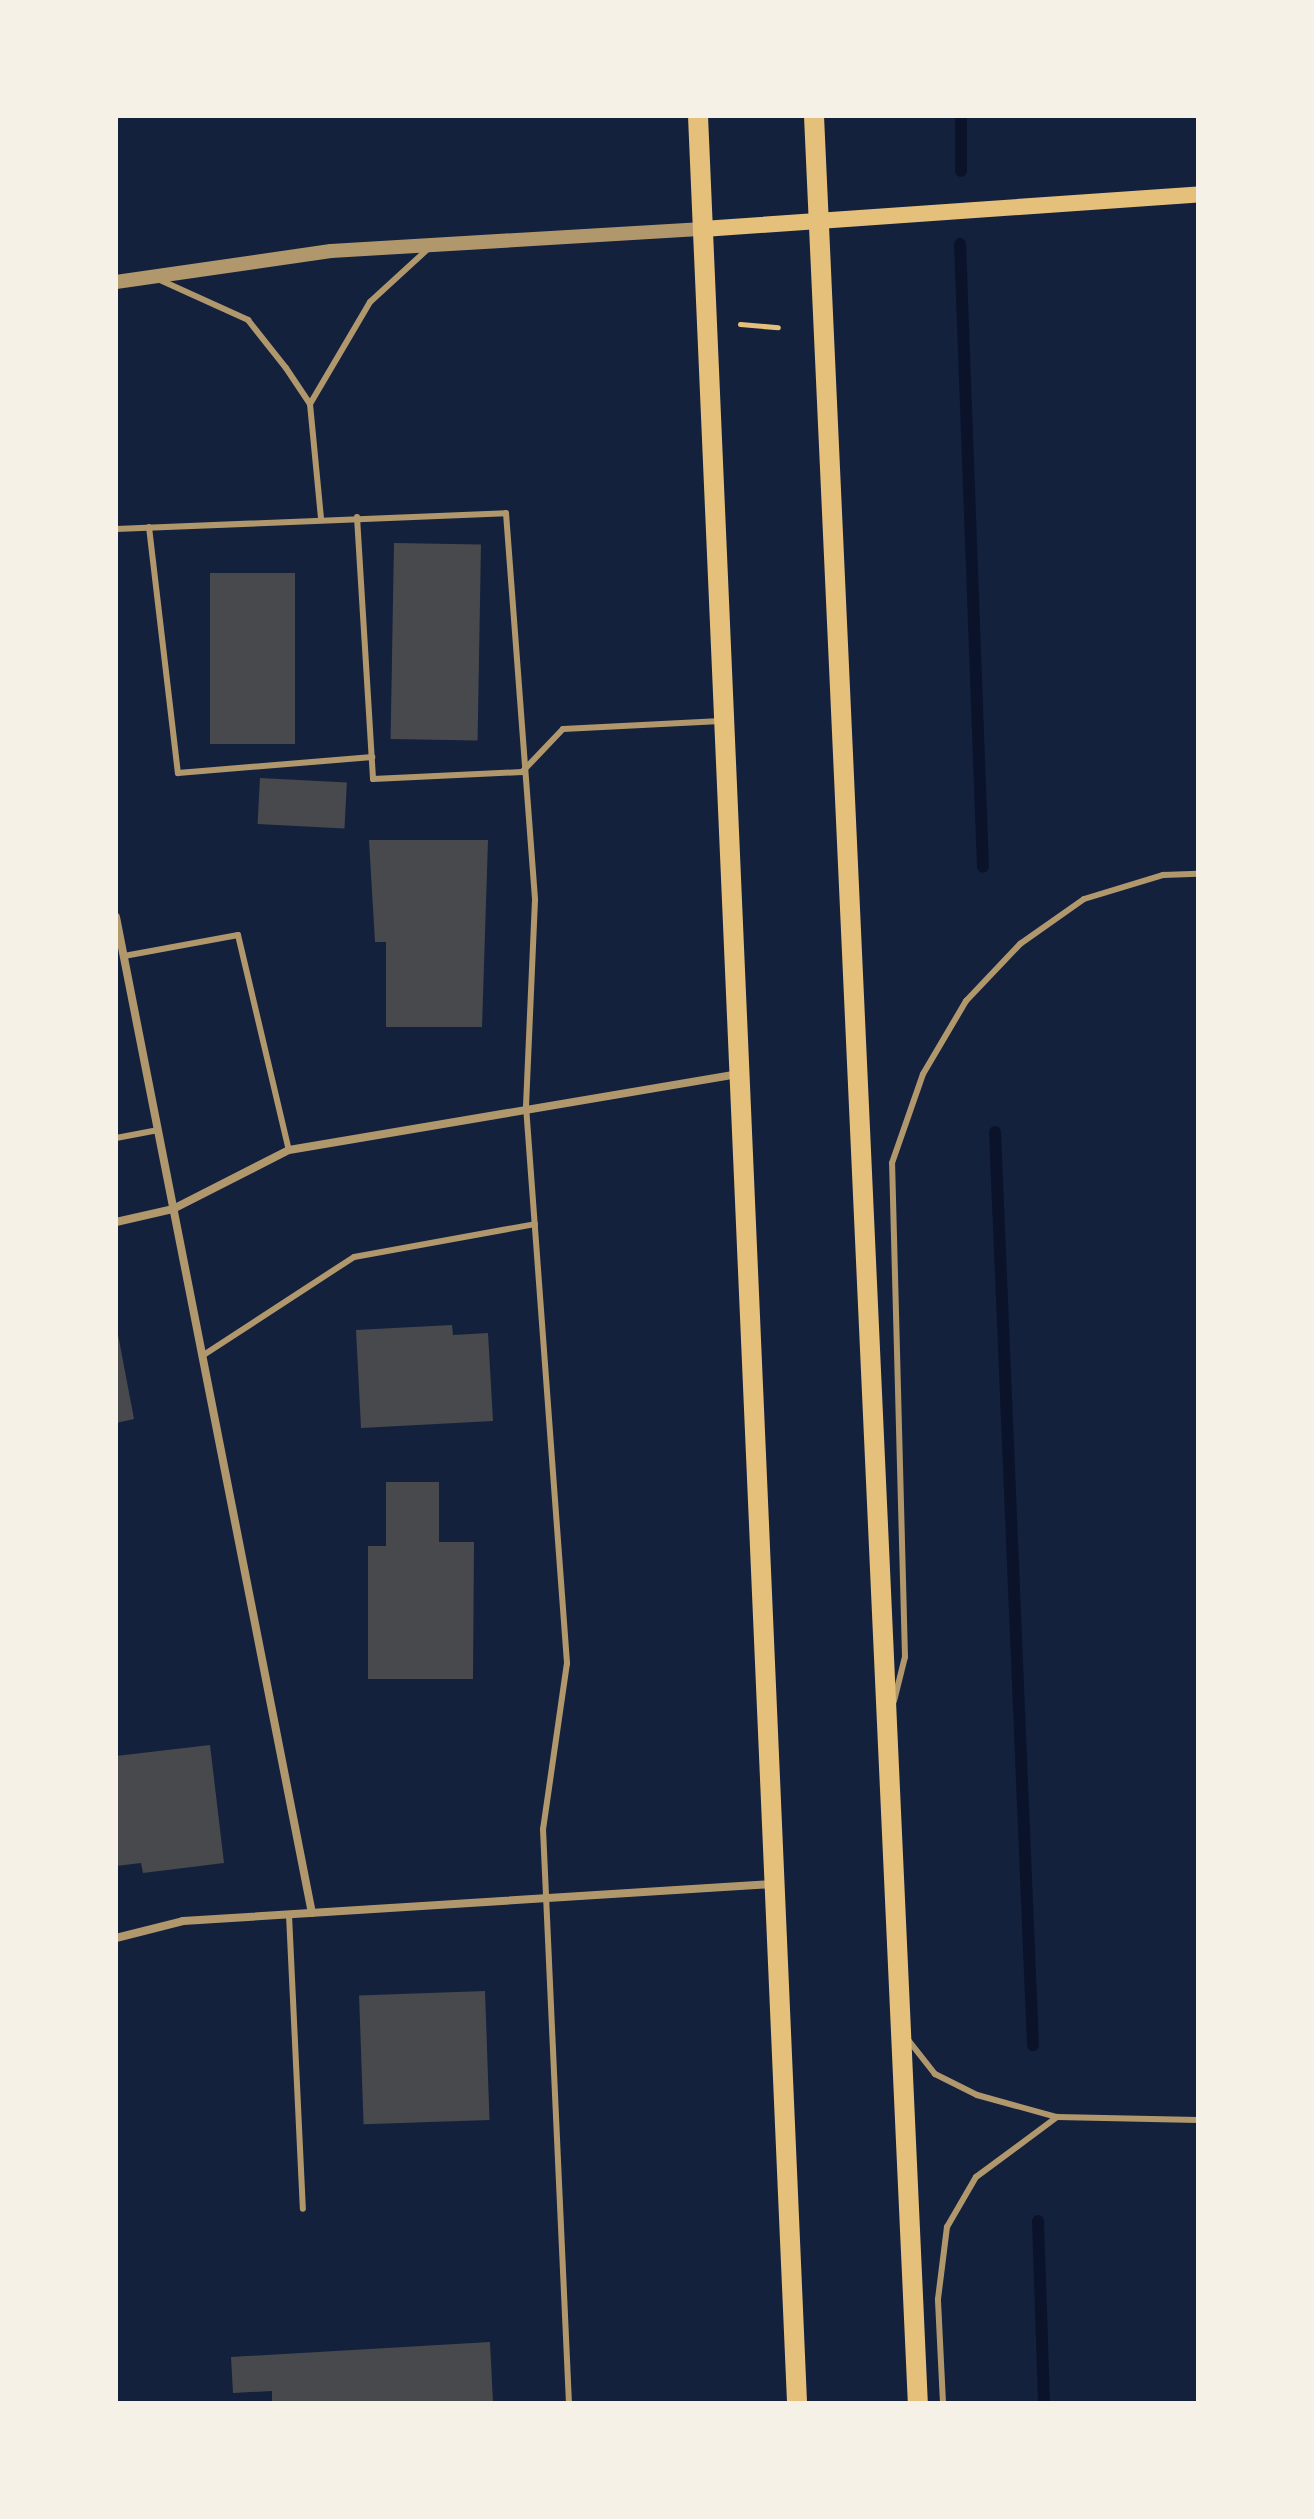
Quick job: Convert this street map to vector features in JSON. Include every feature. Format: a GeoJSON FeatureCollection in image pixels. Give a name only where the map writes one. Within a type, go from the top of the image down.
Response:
{"type":"FeatureCollection","features":[{"type":"Feature","properties":{"kind":"main road"},"geometry":{"type":"LineString","coordinates":[[698,116],[797,2403]]}},
{"type":"Feature","properties":{"kind":"main road"},"geometry":{"type":"LineString","coordinates":[[814,116],[918,2403]]}},
{"type":"Feature","properties":{"kind":"main road"},"geometry":{"type":"LineString","coordinates":[[703,229],[819,216],[1198,194]]}},
{"type":"Feature","properties":{"kind":"street"},"geometry":{"type":"LineString","coordinates":[[116,282],[331,251],[703,229]]}},
{"type":"Feature","properties":{"kind":"street"},"geometry":{"type":"LineString","coordinates":[[116,917],[312,1913]]}},
{"type":"Feature","properties":{"kind":"street"},"geometry":{"type":"LineString","coordinates":[[116,1222],[173,1209],[289,1150],[526,1106],[739,1074]]}},
{"type":"Feature","properties":{"kind":"street"},"geometry":{"type":"LineString","coordinates":[[116,1938],[183,1921],[776,1884]]}},
{"type":"Feature","properties":{"kind":"lane"},"geometry":{"type":"LineString","coordinates":[[321,519],[310,404],[334,351],[370,302],[431,246]]}},
{"type":"Feature","properties":{"kind":"lane"},"geometry":{"type":"LineString","coordinates":[[152,277],[248,320],[310,404]]}},
{"type":"Feature","properties":{"kind":"lane"},"geometry":{"type":"LineString","coordinates":[[116,529],[506,513],[522,772],[535,900],[526,1106],[567,1663],[544,1805],[545,1898],[569,2403]]}},
{"type":"Feature","properties":{"kind":"lane"},"geometry":{"type":"LineString","coordinates":[[357,517],[373,779],[522,772],[563,729],[724,721]]}},
{"type":"Feature","properties":{"kind":"lane"},"geometry":{"type":"LineString","coordinates":[[149,527],[178,773],[372,757]]}},
{"type":"Feature","properties":{"kind":"lane"},"geometry":{"type":"LineString","coordinates":[[888,1724],[905,1657],[892,1163],[923,1074],[966,1001],[1020,944],[1084,899],[1163,875],[1198,874]]}},
{"type":"Feature","properties":{"kind":"lane"},"geometry":{"type":"LineString","coordinates":[[124,956],[238,935],[289,1150]]}},
{"type":"Feature","properties":{"kind":"lane"},"geometry":{"type":"LineString","coordinates":[[116,1138],[158,1130]]}},
{"type":"Feature","properties":{"kind":"lane"},"geometry":{"type":"LineString","coordinates":[[202,1356],[354,1257],[535,1224]]}},
{"type":"Feature","properties":{"kind":"lane"},"geometry":{"type":"LineString","coordinates":[[289,1915],[303,2209]]}},
{"type":"Feature","properties":{"kind":"lane"},"geometry":{"type":"LineString","coordinates":[[901,2027],[918,2058],[956,2087],[1057,2117],[1198,2120]]}},
{"type":"Feature","properties":{"kind":"lane"},"geometry":{"type":"LineString","coordinates":[[943,2403],[938,2299],[947,2227],[976,2177],[1057,2117]]}},
{"type":"Feature","properties":{"kind":"path"},"geometry":{"type":"LineString","coordinates":[[740,324],[778,327]]}},
{"type":"Feature","properties":{"kind":"building"},"geometry":{"type":"Polygon","coordinates":[[[394,543],[481,545],[478,740],[391,739],[394,543]]]}},
{"type":"Feature","properties":{"kind":"building"},"geometry":{"type":"Polygon","coordinates":[[[210,573],[295,573],[295,744],[210,744],[210,573]]]}},
{"type":"Feature","properties":{"kind":"building"},"geometry":{"type":"Polygon","coordinates":[[[260,778],[347,783],[344,828],[258,824],[260,778]]]}},
{"type":"Feature","properties":{"kind":"building"},"geometry":{"type":"Polygon","coordinates":[[[369,840],[488,840],[482,1027],[386,1027],[386,942],[375,942],[369,840]]]}},
{"type":"Feature","properties":{"kind":"building"},"geometry":{"type":"Polygon","coordinates":[[[116,1324],[134,1419],[116,1423],[116,1324]]]}},
{"type":"Feature","properties":{"kind":"building"},"geometry":{"type":"Polygon","coordinates":[[[452,1325],[453,1335],[488,1333],[493,1421],[361,1428],[356,1330],[452,1325]]]}},
{"type":"Feature","properties":{"kind":"building"},"geometry":{"type":"Polygon","coordinates":[[[386,1482],[439,1482],[439,1542],[474,1542],[473,1679],[368,1679],[368,1546],[386,1546],[386,1482]]]}},
{"type":"Feature","properties":{"kind":"building"},"geometry":{"type":"Polygon","coordinates":[[[210,1745],[224,1863],[143,1873],[141,1863],[116,1866],[116,1756],[210,1745]]]}},
{"type":"Feature","properties":{"kind":"building"},"geometry":{"type":"Polygon","coordinates":[[[485,1991],[490,2120],[364,2124],[359,1995],[485,1991]]]}},
{"type":"Feature","properties":{"kind":"building"},"geometry":{"type":"Polygon","coordinates":[[[490,2342],[493,2403],[272,2403],[272,2391],[233,2393],[231,2357],[490,2342]]]}},
{"type":"Feature","properties":{"kind":"waterway"},"geometry":{"type":"LineString","coordinates":[[961,116],[961,171]]}},
{"type":"Feature","properties":{"kind":"waterway"},"geometry":{"type":"LineString","coordinates":[[960,244],[983,867]]}},
{"type":"Feature","properties":{"kind":"waterway"},"geometry":{"type":"LineString","coordinates":[[995,1132],[1033,2045]]}},
{"type":"Feature","properties":{"kind":"waterway"},"geometry":{"type":"LineString","coordinates":[[1038,2221],[1044,2403]]}}]}
